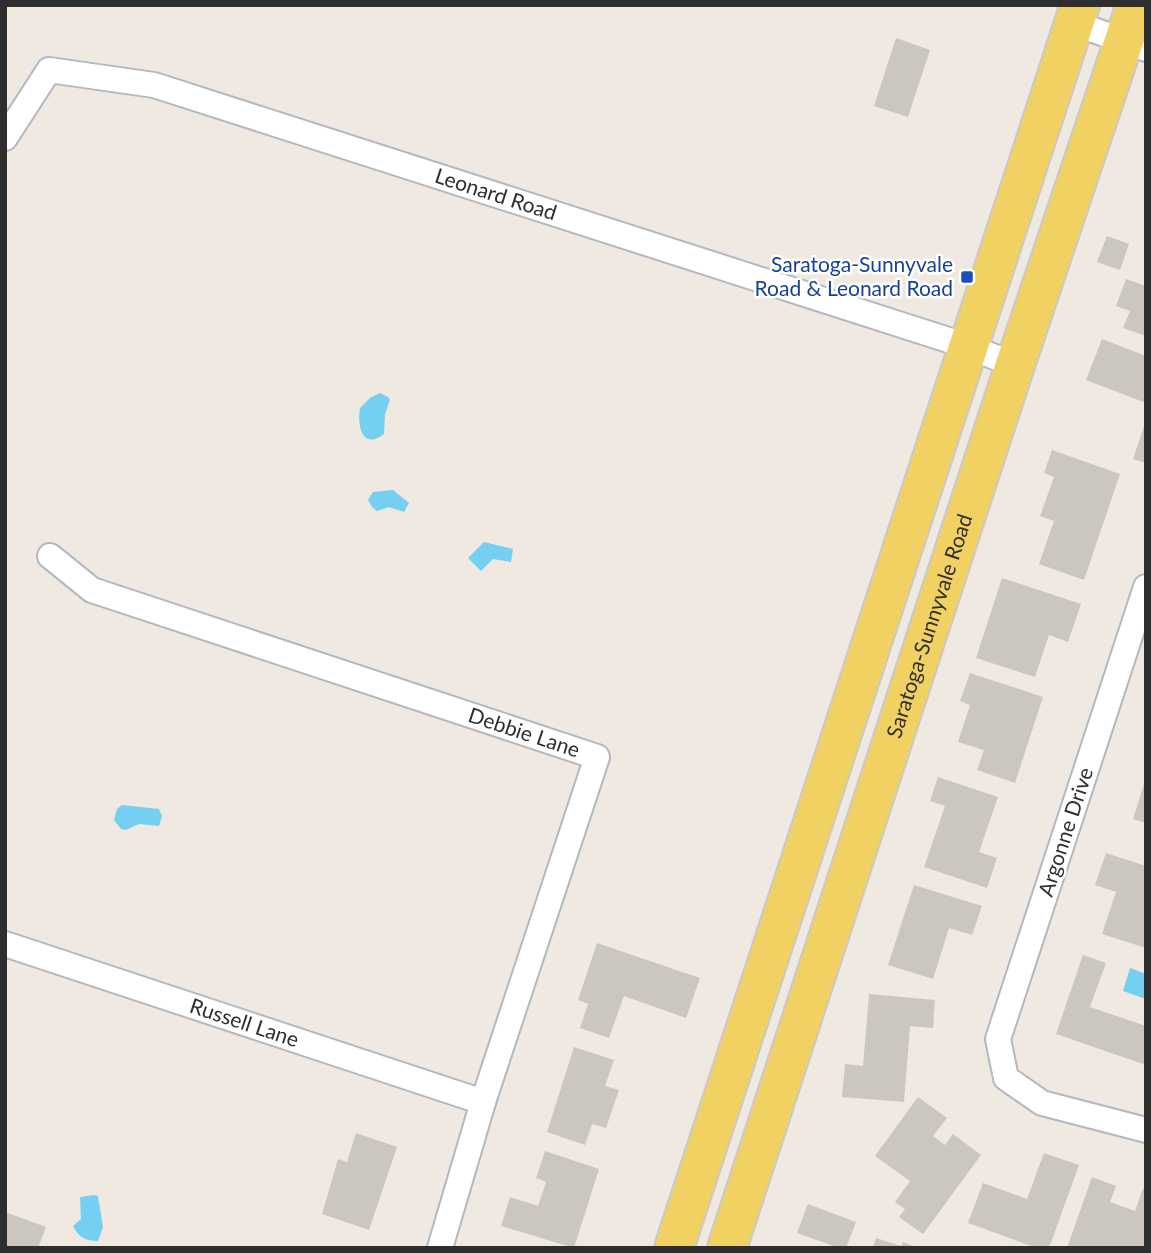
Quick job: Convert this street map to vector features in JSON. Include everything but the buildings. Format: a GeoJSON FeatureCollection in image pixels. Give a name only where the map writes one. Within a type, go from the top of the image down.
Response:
{"type":"FeatureCollection","features":[{"type":"Feature","properties":{"kind":"main road","name":"Saratoga-Sunnyvale Road"},"geometry":{"type":"LineString","coordinates":[[727,1248],[1014,365],[1135,45],[1136,5]]}},
{"type":"Feature","properties":{"kind":"main road"},"geometry":{"type":"LineString","coordinates":[[674,1248],[1077,14]]}},
{"type":"Feature","properties":{"kind":"street"},"geometry":{"type":"LineString","coordinates":[[1077,14],[1135,45]]}},
{"type":"Feature","properties":{"kind":"street","name":"Leonard Road"},"geometry":{"type":"LineString","coordinates":[[5,138],[49,70],[154,85],[967,346],[1014,365]]}},
{"type":"Feature","properties":{"kind":"street","name":"Debbie Lane"},"geometry":{"type":"LineString","coordinates":[[50,556],[92,590],[597,757],[482,1102],[440,1248]]}},
{"type":"Feature","properties":{"kind":"street","name":"Argonne Drive"},"geometry":{"type":"LineString","coordinates":[[1146,587],[998,1039],[1006,1078],[1042,1102],[1146,1130]]}},
{"type":"Feature","properties":{"kind":"street","name":"Russell Lane"},"geometry":{"type":"LineString","coordinates":[[5,944],[482,1102]]}},
{"type":"Feature","properties":{"kind":"water"},"geometry":{"type":"Polygon","coordinates":[[[380,393],[390,400],[385,414],[384,434],[371,440],[366,438],[360,428],[360,408],[380,393]]]}},
{"type":"Feature","properties":{"kind":"water"},"geometry":{"type":"Polygon","coordinates":[[[393,490],[409,503],[404,512],[389,507],[377,511],[372,507],[368,500],[373,492],[393,490]]]}},
{"type":"Feature","properties":{"kind":"water"},"geometry":{"type":"Polygon","coordinates":[[[484,542],[513,549],[511,562],[493,559],[481,571],[468,558],[484,542]]]}},
{"type":"Feature","properties":{"kind":"water"},"geometry":{"type":"Polygon","coordinates":[[[122,805],[159,809],[162,816],[159,826],[139,824],[126,830],[121,829],[114,820],[117,809],[122,805]]]}},
{"type":"Feature","properties":{"kind":"water"},"geometry":{"type":"Polygon","coordinates":[[[1130,968],[1146,974],[1146,999],[1123,991],[1130,968]]]}},
{"type":"Feature","properties":{"kind":"water"},"geometry":{"type":"Polygon","coordinates":[[[98,1196],[103,1227],[98,1241],[83,1238],[73,1226],[81,1219],[80,1197],[98,1196]]]}},
{"type":"Feature","properties":{"kind":"place","name":"Saratoga-Sunnyvale Road & Leonard Road"},"geometry":{"type":"Point","coordinates":[967,277]}}]}
